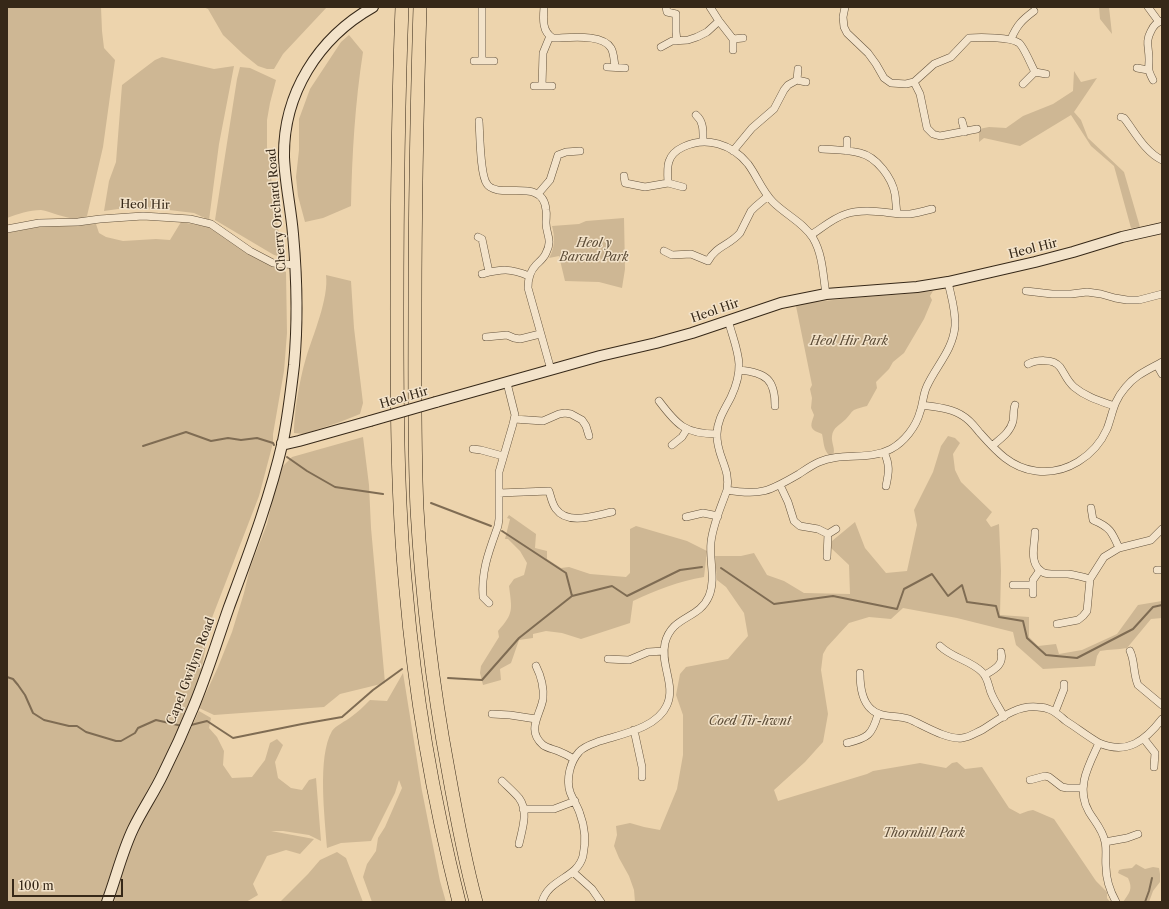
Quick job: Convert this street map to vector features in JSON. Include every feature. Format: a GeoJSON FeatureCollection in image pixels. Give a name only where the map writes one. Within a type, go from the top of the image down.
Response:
{"type":"FeatureCollection","features":[{"type":"Feature","properties":{"kind":"highway"},"geometry":{"type":"LineString","coordinates":[[402,7],[398,172],[396,401],[402,546],[411,646],[424,736],[441,827],[459,902]]}},
{"type":"Feature","properties":{"kind":"highway"},"geometry":{"type":"LineString","coordinates":[[420,7],[415,232],[414,377],[419,537],[432,672],[440,728],[460,836],[476,902]]}},
{"type":"Feature","properties":{"kind":"street","name":"Cherry Orchard Road"},"geometry":{"type":"LineString","coordinates":[[282,443],[289,408],[296,346],[296,265],[284,159],[286,130],[290,108],[303,76],[318,53],[333,36],[346,25],[373,7]]}},
{"type":"Feature","properties":{"kind":"street"},"geometry":{"type":"LineString","coordinates":[[482,7],[482,61]]}},
{"type":"Feature","properties":{"kind":"street"},"geometry":{"type":"LineString","coordinates":[[544,7],[545,29],[550,36],[553,38],[583,38],[601,40],[607,43],[611,48],[615,66]]}},
{"type":"Feature","properties":{"kind":"street"},"geometry":{"type":"LineString","coordinates":[[666,7],[667,12],[676,14],[677,41]]}},
{"type":"Feature","properties":{"kind":"street"},"geometry":{"type":"LineString","coordinates":[[710,7],[733,39],[733,50]]}},
{"type":"Feature","properties":{"kind":"street"},"geometry":{"type":"LineString","coordinates":[[845,7],[843,16],[844,27],[847,33],[868,53],[884,78],[891,83],[906,84],[914,82],[934,64],[951,57],[969,38],[977,37],[1011,39],[1020,44],[1035,72]]}},
{"type":"Feature","properties":{"kind":"street"},"geometry":{"type":"LineString","coordinates":[[1148,7],[1161,21],[1154,24],[1147,37],[1149,59],[1148,70],[1153,80]]}},
{"type":"Feature","properties":{"kind":"street"},"geometry":{"type":"LineString","coordinates":[[1011,39],[1015,28],[1023,19],[1034,11]]}},
{"type":"Feature","properties":{"kind":"street"},"geometry":{"type":"LineString","coordinates":[[661,47],[672,41],[688,40],[697,37],[707,32],[719,21]]}},
{"type":"Feature","properties":{"kind":"street"},"geometry":{"type":"LineString","coordinates":[[542,86],[544,53],[550,36]]}},
{"type":"Feature","properties":{"kind":"street"},"geometry":{"type":"LineString","coordinates":[[733,39],[742,38]]}},
{"type":"Feature","properties":{"kind":"street"},"geometry":{"type":"LineString","coordinates":[[474,61],[494,61]]}},
{"type":"Feature","properties":{"kind":"street"},"geometry":{"type":"LineString","coordinates":[[607,67],[615,66],[625,68]]}},
{"type":"Feature","properties":{"kind":"street"},"geometry":{"type":"LineString","coordinates":[[1137,68],[1148,70]]}},
{"type":"Feature","properties":{"kind":"street"},"geometry":{"type":"LineString","coordinates":[[797,80],[798,69]]}},
{"type":"Feature","properties":{"kind":"street"},"geometry":{"type":"LineString","coordinates":[[1035,72],[1046,74]]}},
{"type":"Feature","properties":{"kind":"street"},"geometry":{"type":"LineString","coordinates":[[1023,84],[1035,72]]}},
{"type":"Feature","properties":{"kind":"street"},"geometry":{"type":"LineString","coordinates":[[733,151],[752,128],[774,109],[788,85],[797,80],[806,82]]}},
{"type":"Feature","properties":{"kind":"street"},"geometry":{"type":"LineString","coordinates":[[914,82],[920,94],[924,108],[924,118],[927,128],[933,134],[940,136],[977,129]]}},
{"type":"Feature","properties":{"kind":"street"},"geometry":{"type":"LineString","coordinates":[[534,86],[552,86]]}},
{"type":"Feature","properties":{"kind":"street"},"geometry":{"type":"LineString","coordinates":[[696,114],[702,122],[703,142]]}},
{"type":"Feature","properties":{"kind":"street"},"geometry":{"type":"LineString","coordinates":[[1121,117],[1124,118],[1156,158],[1162,160]]}},
{"type":"Feature","properties":{"kind":"street"},"geometry":{"type":"LineString","coordinates":[[479,121],[482,171],[485,183],[488,186],[498,190],[527,190],[538,194],[544,202],[549,243],[546,253],[533,268],[529,276],[528,283],[529,293],[551,370]]}},
{"type":"Feature","properties":{"kind":"street"},"geometry":{"type":"LineString","coordinates":[[962,121],[965,132]]}},
{"type":"Feature","properties":{"kind":"street"},"geometry":{"type":"LineString","coordinates":[[847,140],[847,151]]}},
{"type":"Feature","properties":{"kind":"street"},"geometry":{"type":"LineString","coordinates":[[668,183],[667,167],[670,158],[684,146],[697,142],[717,143],[733,151],[747,163],[768,196],[777,206],[812,235],[819,250],[826,294]]}},
{"type":"Feature","properties":{"kind":"street"},"geometry":{"type":"LineString","coordinates":[[822,149],[861,153],[873,159],[882,169],[893,187],[897,213]]}},
{"type":"Feature","properties":{"kind":"street"},"geometry":{"type":"LineString","coordinates":[[538,194],[550,180],[558,155],[566,152],[580,151]]}},
{"type":"Feature","properties":{"kind":"street"},"geometry":{"type":"LineString","coordinates":[[624,176],[625,183],[645,187],[668,183],[683,187]]}},
{"type":"Feature","properties":{"kind":"street"},"geometry":{"type":"LineString","coordinates":[[664,251],[672,255],[691,254],[708,261],[718,248],[733,240],[737,236],[751,211],[768,196]]}},
{"type":"Feature","properties":{"kind":"street"},"geometry":{"type":"LineString","coordinates":[[812,235],[845,214],[868,210],[906,215],[932,210]]}},
{"type":"Feature","properties":{"kind":"street","name":"Heol Hir"},"geometry":{"type":"LineString","coordinates":[[7,229],[39,223],[78,222],[100,218],[136,216],[190,219],[211,224],[250,251],[273,262],[296,265]]}},
{"type":"Feature","properties":{"kind":"street","name":"Heol Hir"},"geometry":{"type":"LineString","coordinates":[[282,443],[286,444],[299,441],[600,356],[692,333],[781,303],[826,294],[917,287],[948,282],[1035,262],[1122,237],[1162,228]]}},
{"type":"Feature","properties":{"kind":"street"},"geometry":{"type":"LineString","coordinates":[[478,237],[482,239],[486,273],[510,269],[529,276]]}},
{"type":"Feature","properties":{"kind":"street"},"geometry":{"type":"LineString","coordinates":[[728,490],[756,492],[769,490],[814,464],[832,458],[868,456],[884,452],[894,447],[908,435],[918,419],[927,386],[949,348],[954,332],[955,311],[948,282]]}},
{"type":"Feature","properties":{"kind":"street"},"geometry":{"type":"LineString","coordinates":[[1026,291],[1052,294],[1087,292],[1127,300],[1139,300],[1162,294]]}},
{"type":"Feature","properties":{"kind":"street"},"geometry":{"type":"LineString","coordinates":[[542,902],[545,895],[553,885],[573,872],[578,866],[582,856],[584,839],[582,822],[571,794],[569,780],[570,769],[574,759],[580,751],[588,746],[643,727],[655,721],[660,716],[667,705],[670,693],[670,686],[664,665],[664,652],[667,638],[673,627],[699,609],[709,596],[712,583],[712,533],[728,490],[729,479],[720,453],[717,434],[718,423],[735,388],[740,370],[740,358],[728,320]]}},
{"type":"Feature","properties":{"kind":"street"},"geometry":{"type":"LineString","coordinates":[[486,337],[507,335],[520,339],[540,334]]}},
{"type":"Feature","properties":{"kind":"street"},"geometry":{"type":"LineString","coordinates":[[1028,364],[1038,360],[1055,363],[1060,367],[1069,382],[1074,387],[1090,397],[1114,406]]}},
{"type":"Feature","properties":{"kind":"street"},"geometry":{"type":"LineString","coordinates":[[922,405],[961,414],[970,421],[999,454],[1011,463],[1025,469],[1044,472],[1064,468],[1083,459],[1096,447],[1107,430],[1114,406],[1120,394],[1141,372],[1160,363],[1162,374]]}},
{"type":"Feature","properties":{"kind":"street"},"geometry":{"type":"LineString","coordinates":[[740,370],[759,374],[770,381],[775,393],[775,406]]}},
{"type":"Feature","properties":{"kind":"street"},"geometry":{"type":"LineString","coordinates":[[489,602],[483,598],[483,579],[486,562],[499,519],[499,472],[514,419],[514,412],[507,383]]}},
{"type":"Feature","properties":{"kind":"street"},"geometry":{"type":"LineString","coordinates":[[659,401],[671,417],[687,429],[699,433],[717,434]]}},
{"type":"Feature","properties":{"kind":"street"},"geometry":{"type":"LineString","coordinates":[[992,446],[1009,431],[1016,405]]}},
{"type":"Feature","properties":{"kind":"street"},"geometry":{"type":"LineString","coordinates":[[514,419],[543,421],[559,414],[571,414],[582,420],[586,426],[589,436]]}},
{"type":"Feature","properties":{"kind":"street"},"geometry":{"type":"LineString","coordinates":[[672,445],[682,437],[687,429]]}},
{"type":"Feature","properties":{"kind":"street","name":"Capel Gwilym Road"},"geometry":{"type":"LineString","coordinates":[[107,902],[133,829],[163,775],[194,706],[255,537],[270,491],[282,443]]}},
{"type":"Feature","properties":{"kind":"street"},"geometry":{"type":"LineString","coordinates":[[473,449],[503,456]]}},
{"type":"Feature","properties":{"kind":"street"},"geometry":{"type":"LineString","coordinates":[[884,452],[889,470],[886,486]]}},
{"type":"Feature","properties":{"kind":"street"},"geometry":{"type":"LineString","coordinates":[[780,485],[788,502],[794,521],[800,526],[818,529],[828,534]]}},
{"type":"Feature","properties":{"kind":"street"},"geometry":{"type":"LineString","coordinates":[[499,492],[549,492],[556,509],[559,513],[567,517],[585,518],[612,512]]}},
{"type":"Feature","properties":{"kind":"street"},"geometry":{"type":"LineString","coordinates":[[1091,508],[1091,522],[1103,524],[1109,529],[1119,548]]}},
{"type":"Feature","properties":{"kind":"street"},"geometry":{"type":"LineString","coordinates":[[686,517],[703,513],[718,516]]}},
{"type":"Feature","properties":{"kind":"street"},"geometry":{"type":"LineString","coordinates":[[828,534],[836,529]]}},
{"type":"Feature","properties":{"kind":"street"},"geometry":{"type":"LineString","coordinates":[[1058,624],[1078,620],[1084,616],[1087,611],[1090,579],[1104,557],[1119,548],[1151,540],[1162,530]]}},
{"type":"Feature","properties":{"kind":"street"},"geometry":{"type":"LineString","coordinates":[[1035,532],[1035,562],[1043,573],[1051,575],[1068,574],[1090,579]]}},
{"type":"Feature","properties":{"kind":"street"},"geometry":{"type":"LineString","coordinates":[[826,557],[828,534]]}},
{"type":"Feature","properties":{"kind":"street"},"geometry":{"type":"LineString","coordinates":[[1035,540],[1043,540]]}},
{"type":"Feature","properties":{"kind":"street"},"geometry":{"type":"LineString","coordinates":[[1033,594],[1034,580],[1040,570]]}},
{"type":"Feature","properties":{"kind":"street"},"geometry":{"type":"LineString","coordinates":[[1013,585],[1033,585]]}},
{"type":"Feature","properties":{"kind":"street"},"geometry":{"type":"LineString","coordinates":[[940,646],[947,652],[977,668],[985,675],[988,679],[993,698],[1004,717]]}},
{"type":"Feature","properties":{"kind":"street"},"geometry":{"type":"LineString","coordinates":[[1130,651],[1134,662],[1136,681],[1138,685],[1162,705]]}},
{"type":"Feature","properties":{"kind":"street"},"geometry":{"type":"LineString","coordinates":[[608,659],[629,660],[648,652],[664,652]]}},
{"type":"Feature","properties":{"kind":"street"},"geometry":{"type":"LineString","coordinates":[[985,675],[999,665],[1002,657],[1001,652]]}},
{"type":"Feature","properties":{"kind":"street"},"geometry":{"type":"LineString","coordinates":[[536,666],[542,680],[543,695],[534,726],[538,738],[547,747],[574,759]]}},
{"type":"Feature","properties":{"kind":"street"},"geometry":{"type":"LineString","coordinates":[[860,673],[864,699],[872,710],[878,714],[909,719],[950,737],[956,738],[972,736],[1021,708],[1031,707],[1047,708],[1055,712],[1099,743],[1123,747],[1133,745],[1144,739],[1162,719]]}},
{"type":"Feature","properties":{"kind":"street"},"geometry":{"type":"LineString","coordinates":[[1055,712],[1064,689],[1064,684]]}},
{"type":"Feature","properties":{"kind":"street"},"geometry":{"type":"LineString","coordinates":[[492,714],[536,719]]}},
{"type":"Feature","properties":{"kind":"street"},"geometry":{"type":"LineString","coordinates":[[847,743],[859,741],[869,734],[878,714]]}},
{"type":"Feature","properties":{"kind":"street"},"geometry":{"type":"LineString","coordinates":[[634,730],[642,767],[642,777]]}},
{"type":"Feature","properties":{"kind":"street"},"geometry":{"type":"LineString","coordinates":[[1144,739],[1156,753],[1154,767]]}},
{"type":"Feature","properties":{"kind":"street"},"geometry":{"type":"LineString","coordinates":[[1099,743],[1086,772],[1083,788],[1084,799],[1087,809],[1100,828],[1105,842],[1106,876],[1109,889],[1116,902]]}},
{"type":"Feature","properties":{"kind":"street"},"geometry":{"type":"LineString","coordinates":[[1030,780],[1045,776],[1049,777],[1062,787],[1083,788]]}},
{"type":"Feature","properties":{"kind":"street"},"geometry":{"type":"LineString","coordinates":[[502,781],[522,802],[524,817],[519,844]]}},
{"type":"Feature","properties":{"kind":"street"},"geometry":{"type":"LineString","coordinates":[[523,809],[554,809],[574,801]]}},
{"type":"Feature","properties":{"kind":"street"},"geometry":{"type":"LineString","coordinates":[[1105,842],[1127,838],[1138,834]]}},
{"type":"Feature","properties":{"kind":"street"},"geometry":{"type":"LineString","coordinates":[[573,872],[592,889],[601,902]]}},
{"type":"Feature","properties":{"kind":"green space"},"geometry":{"type":"Polygon","coordinates":[[[7,7],[101,7],[104,48],[115,60],[103,147],[87,216],[82,218],[77,219],[64,217],[46,211],[37,210],[28,211],[7,218],[7,7]]]}},
{"type":"Feature","properties":{"kind":"green space"},"geometry":{"type":"Polygon","coordinates":[[[203,7],[327,7],[283,54],[274,69],[267,69],[258,66],[223,35],[208,9],[203,7]]]}},
{"type":"Feature","properties":{"kind":"green space"},"geometry":{"type":"Polygon","coordinates":[[[1099,7],[1109,7],[1112,34],[1100,19],[1099,7]]]}},
{"type":"Feature","properties":{"kind":"green space"},"geometry":{"type":"Polygon","coordinates":[[[349,35],[363,52],[354,129],[351,206],[323,218],[305,222],[298,196],[296,177],[299,150],[299,119],[310,89],[341,42],[349,35]]]}},
{"type":"Feature","properties":{"kind":"green space"},"geometry":{"type":"Polygon","coordinates":[[[162,57],[214,69],[234,66],[219,144],[209,220],[194,213],[169,210],[118,209],[104,211],[109,181],[116,162],[122,85],[155,60],[162,57]]]}},
{"type":"Feature","properties":{"kind":"green space"},"geometry":{"type":"Polygon","coordinates":[[[240,67],[250,68],[276,80],[267,120],[267,147],[282,257],[274,255],[215,220],[240,67]]]}},
{"type":"Feature","properties":{"kind":"green space"},"geometry":{"type":"Polygon","coordinates":[[[1074,71],[1081,82],[1097,78],[1074,112],[1081,120],[1088,138],[1124,172],[1140,227],[1131,228],[1114,166],[1091,146],[1071,115],[1020,146],[984,138],[979,142],[979,129],[989,127],[1006,128],[1023,116],[1053,104],[1073,91],[1074,71]]]}},
{"type":"Feature","properties":{"kind":"green space","name":"Heol y Barcud Park"},"geometry":{"type":"Polygon","coordinates":[[[624,218],[625,269],[622,288],[599,282],[565,281],[559,256],[549,258],[554,242],[552,226],[579,224],[586,221],[624,218]]]}},
{"type":"Feature","properties":{"kind":"green space"},"geometry":{"type":"Polygon","coordinates":[[[181,222],[209,227],[224,235],[242,249],[286,272],[287,333],[284,371],[273,434],[273,443],[259,496],[210,623],[198,688],[104,902],[7,902],[7,233],[42,226],[96,224],[99,233],[106,237],[123,241],[156,239],[170,240],[181,222]]]}},
{"type":"Feature","properties":{"kind":"green space"},"geometry":{"type":"Polygon","coordinates":[[[326,275],[351,281],[354,328],[363,403],[360,414],[304,434],[294,433],[296,405],[300,385],[306,358],[323,305],[326,275]]]}},
{"type":"Feature","properties":{"kind":"green space","name":"Heol Hir Park"},"geometry":{"type":"Polygon","coordinates":[[[933,291],[930,296],[932,300],[924,319],[904,353],[893,362],[889,369],[876,382],[877,388],[867,406],[854,410],[834,430],[832,439],[834,453],[830,456],[825,449],[822,434],[812,428],[814,415],[811,408],[812,398],[810,389],[812,385],[796,306],[798,304],[851,298],[933,291]]]}},
{"type":"Feature","properties":{"kind":"green space","name":"Coed Tir-hwnt"},"geometry":{"type":"Polygon","coordinates":[[[948,436],[955,438],[960,443],[953,454],[955,470],[961,482],[992,512],[986,520],[991,527],[999,524],[1001,571],[1000,615],[1029,617],[1029,637],[1038,646],[1056,644],[1059,654],[1082,650],[1117,634],[1138,605],[1162,601],[1162,618],[1151,619],[1127,648],[1100,651],[1097,656],[1095,666],[1043,669],[1016,645],[1013,632],[957,618],[903,608],[891,619],[869,617],[849,623],[827,647],[823,654],[821,670],[828,714],[823,742],[805,762],[774,790],[778,801],[873,771],[920,763],[946,768],[952,763],[957,762],[965,769],[982,767],[1009,808],[1020,814],[1033,810],[1054,819],[1096,881],[1107,892],[1107,898],[1110,902],[635,902],[634,890],[629,876],[614,846],[617,835],[616,826],[630,823],[660,830],[677,789],[683,755],[683,715],[676,695],[680,674],[686,667],[728,659],[748,636],[744,613],[726,587],[717,580],[715,556],[741,556],[754,553],[767,575],[784,581],[804,593],[850,594],[849,565],[831,548],[832,541],[855,522],[865,548],[886,573],[907,571],[917,525],[914,510],[933,472],[941,446],[948,436]]]}},
{"type":"Feature","properties":{"kind":"green space"},"geometry":{"type":"Polygon","coordinates":[[[363,437],[369,485],[371,528],[385,683],[340,694],[324,707],[214,715],[199,708],[232,632],[250,568],[267,524],[273,497],[283,466],[292,457],[363,437]]]}},
{"type":"Feature","properties":{"kind":"green space"},"geometry":{"type":"Polygon","coordinates":[[[509,515],[536,534],[535,548],[547,551],[547,559],[561,568],[569,567],[590,574],[626,577],[630,573],[630,529],[636,526],[687,541],[707,551],[704,577],[668,586],[633,601],[630,623],[581,639],[562,633],[546,631],[533,634],[533,638],[519,640],[511,663],[500,669],[501,680],[483,685],[480,673],[481,666],[499,637],[498,631],[507,620],[511,611],[509,586],[514,579],[524,575],[527,563],[520,551],[508,539],[505,539],[510,519],[507,518],[509,515]]]}},
{"type":"Feature","properties":{"kind":"green space"},"geometry":{"type":"Polygon","coordinates":[[[403,673],[422,791],[440,881],[446,902],[372,902],[363,877],[367,864],[376,851],[378,838],[385,827],[402,788],[399,780],[395,793],[371,841],[341,843],[327,848],[323,772],[327,742],[332,731],[336,727],[349,719],[370,700],[387,701],[403,673]]]}},
{"type":"Feature","properties":{"kind":"green space"},"geometry":{"type":"Polygon","coordinates":[[[199,711],[211,718],[209,728],[217,737],[224,751],[223,765],[232,778],[252,777],[265,760],[270,743],[277,739],[283,745],[275,762],[278,778],[291,788],[302,790],[309,780],[316,778],[321,841],[309,835],[283,831],[271,831],[314,839],[300,854],[286,850],[267,856],[253,884],[258,895],[246,902],[115,902],[113,895],[136,834],[176,760],[199,711]]]}},
{"type":"Feature","properties":{"kind":"green space"},"geometry":{"type":"Polygon","coordinates":[[[337,852],[346,858],[363,902],[280,902],[320,860],[337,852]]]}},
{"type":"Feature","properties":{"kind":"green space"},"geometry":{"type":"Polygon","coordinates":[[[1136,864],[1145,869],[1153,867],[1159,868],[1160,882],[1153,891],[1149,902],[1123,902],[1129,893],[1130,885],[1128,878],[1118,873],[1119,870],[1132,868],[1136,864]]]}},
{"type":"Feature","properties":{"kind":"waterway"},"geometry":{"type":"LineString","coordinates":[[143,446],[186,432],[211,441],[228,438],[241,440],[257,438],[273,443],[274,445]]}},
{"type":"Feature","properties":{"kind":"waterway"},"geometry":{"type":"LineString","coordinates":[[287,457],[307,471],[335,487],[383,494]]}},
{"type":"Feature","properties":{"kind":"waterway"},"geometry":{"type":"LineString","coordinates":[[431,503],[491,526]]}},
{"type":"Feature","properties":{"kind":"waterway"},"geometry":{"type":"LineString","coordinates":[[502,531],[566,573],[572,596]]}},
{"type":"Feature","properties":{"kind":"waterway"},"geometry":{"type":"LineString","coordinates":[[448,678],[482,680],[519,638],[572,596],[612,586],[627,596],[680,570],[702,567]]}},
{"type":"Feature","properties":{"kind":"waterway"},"geometry":{"type":"LineString","coordinates":[[721,568],[774,604],[833,596],[897,609],[904,589],[932,574],[948,596],[962,585],[967,602],[996,606],[999,617],[1023,621],[1027,638],[1046,655],[1077,658],[1133,629],[1153,607],[1162,605]]}},
{"type":"Feature","properties":{"kind":"waterway"},"geometry":{"type":"LineString","coordinates":[[191,725],[207,721],[233,738],[342,717],[373,690],[402,669]]}},
{"type":"Feature","properties":{"kind":"waterway"},"geometry":{"type":"LineString","coordinates":[[7,677],[13,679],[18,685],[25,695],[33,713],[44,720],[69,726],[77,726],[86,732],[116,741],[121,741],[135,733],[138,728],[156,720],[182,726]]}},
{"type":"Feature","properties":{"kind":"waterway"},"geometry":{"type":"LineString","coordinates":[[1145,902],[1152,878]]}},
{"type":"Feature","properties":{"kind":"park label","name":"Thornhill Park"},"geometry":{"type":"Point","coordinates":[924,834]}}]}
